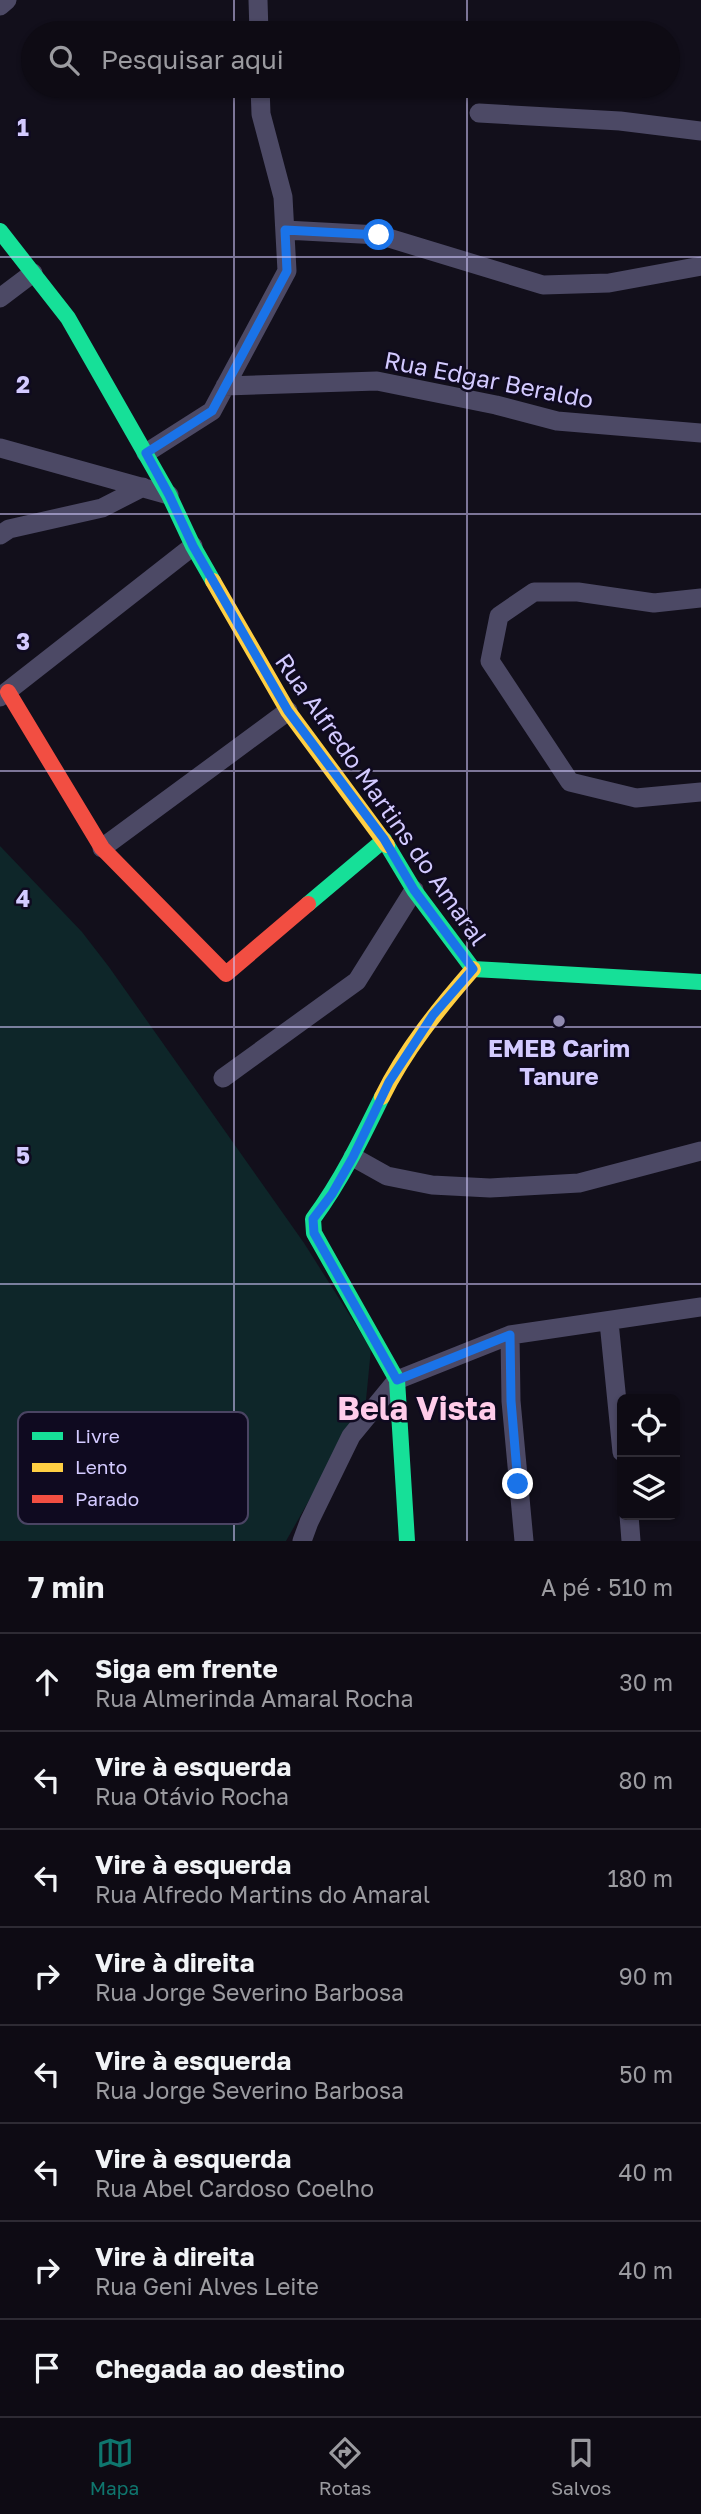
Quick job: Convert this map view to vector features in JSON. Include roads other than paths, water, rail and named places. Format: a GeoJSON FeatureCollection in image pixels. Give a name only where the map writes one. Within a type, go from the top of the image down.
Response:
{"type":"FeatureCollection","features":[{"type":"Feature","properties":{"kind":"street"},"geometry":{"type":"LineString","coordinates":[[0,6],[7,0]]}},
{"type":"Feature","properties":{"kind":"street"},"geometry":{"type":"LineString","coordinates":[[258,0],[259,21]]}},
{"type":"Feature","properties":{"kind":"street"},"geometry":{"type":"LineString","coordinates":[[146,453],[212,411],[287,271],[283,197],[261,114],[260,98]]}},
{"type":"Feature","properties":{"kind":"street"},"geometry":{"type":"LineString","coordinates":[[479,113],[620,121],[701,131]]}},
{"type":"Feature","properties":{"kind":"street"},"geometry":{"type":"LineString","coordinates":[[285,230],[379,235],[544,285],[609,283],[701,266]]}},
{"type":"Feature","properties":{"kind":"street","name":"Rua Alfredo Martins do Amaral"},"geometry":{"type":"LineString","coordinates":[[0,231],[68,318],[146,453],[193,546],[288,711],[384,839],[414,890],[473,969],[701,982]]}},
{"type":"Feature","properties":{"kind":"street"},"geometry":{"type":"LineString","coordinates":[[0,298],[33,273]]}},
{"type":"Feature","properties":{"kind":"street","name":"Rua Edgar Beraldo"},"geometry":{"type":"LineString","coordinates":[[225,386],[377,381],[496,405],[557,421],[701,433]]}},
{"type":"Feature","properties":{"kind":"street"},"geometry":{"type":"LineString","coordinates":[[0,448],[169,495]]}},
{"type":"Feature","properties":{"kind":"street"},"geometry":{"type":"LineString","coordinates":[[0,535],[9,529],[102,508],[143,487]]}},
{"type":"Feature","properties":{"kind":"street"},"geometry":{"type":"LineString","coordinates":[[193,546],[4,694],[102,848],[226,974],[384,839]]}},
{"type":"Feature","properties":{"kind":"street"},"geometry":{"type":"LineString","coordinates":[[701,598],[654,603],[578,592],[534,592],[499,616],[490,661],[570,782],[636,798],[701,792]]}},
{"type":"Feature","properties":{"kind":"street"},"geometry":{"type":"LineString","coordinates":[[102,848],[288,711]]}},
{"type":"Feature","properties":{"kind":"street"},"geometry":{"type":"LineString","coordinates":[[223,1078],[357,981],[414,890]]}},
{"type":"Feature","properties":{"kind":"street"},"geometry":{"type":"LineString","coordinates":[[407,1541],[397,1380],[314,1233],[313,1219],[332,1194],[353,1157],[389,1082],[433,1015],[473,969]]}},
{"type":"Feature","properties":{"kind":"street"},"geometry":{"type":"LineString","coordinates":[[353,1157],[387,1176],[432,1185],[490,1188],[579,1183],[701,1151]]}},
{"type":"Feature","properties":{"kind":"street"},"geometry":{"type":"LineString","coordinates":[[302,1541],[351,1437],[397,1380],[510,1335],[701,1307]]}},
{"type":"Feature","properties":{"kind":"street"},"geometry":{"type":"LineString","coordinates":[[609,1322],[617,1402]]}},
{"type":"Feature","properties":{"kind":"street"},"geometry":{"type":"LineString","coordinates":[[510,1335],[511,1401],[524,1541]]}},
{"type":"Feature","properties":{"kind":"street"},"geometry":{"type":"LineString","coordinates":[[629,1520],[631,1541]]}},
{"type":"Feature","properties":{"kind":"place","name":"EMEB Carim Tanure"},"geometry":{"type":"Point","coordinates":[559,1021]}},
{"type":"Feature","properties":{"kind":"district","name":"Bela Vista"},"geometry":{"type":"Point","coordinates":[417,1408]}}]}
